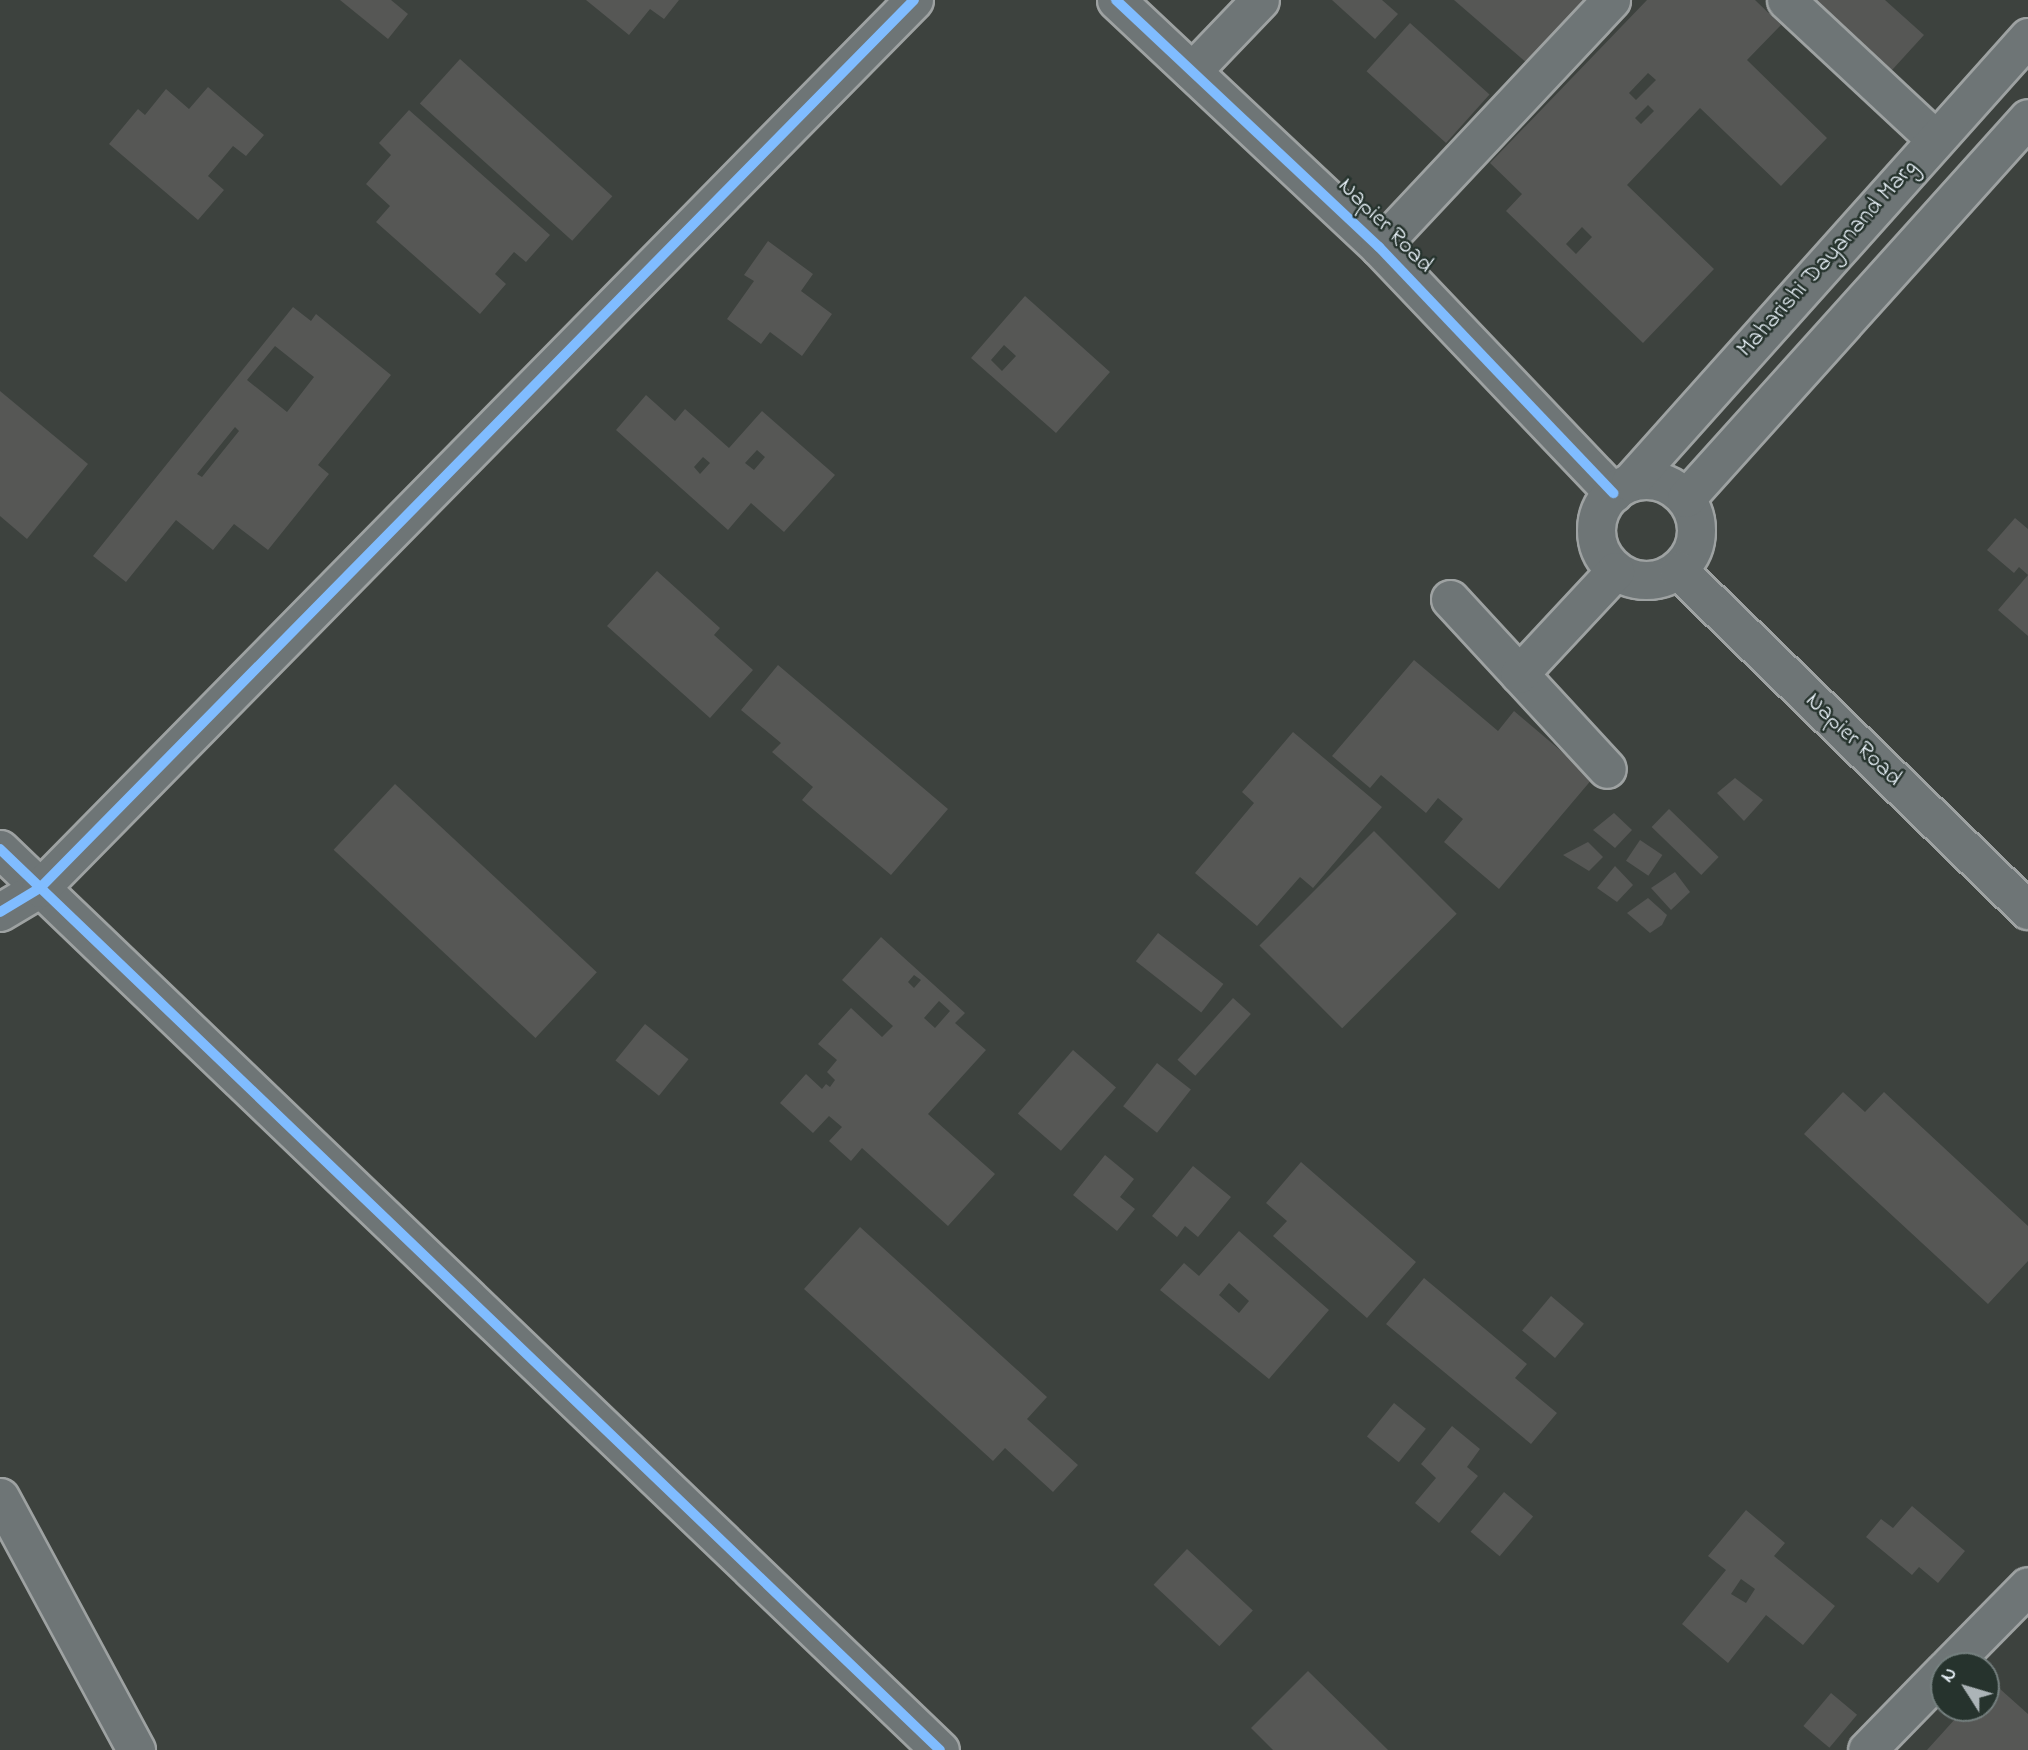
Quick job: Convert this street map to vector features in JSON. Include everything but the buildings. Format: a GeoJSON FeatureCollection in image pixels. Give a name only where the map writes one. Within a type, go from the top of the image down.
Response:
{"type":"FeatureCollection","features":[{"type":"Feature","properties":{"kind":"street"},"geometry":{"type":"LineString","coordinates":[[0,912],[40,888],[914,0]]}},
{"type":"Feature","properties":{"kind":"street","name":"Napier Road"},"geometry":{"type":"LineString","coordinates":[[1116,0],[1379,247],[1622,487]]}},
{"type":"Feature","properties":{"kind":"street"},"geometry":{"type":"LineString","coordinates":[[1192,71],[1260,0]]}},
{"type":"Feature","properties":{"kind":"street"},"geometry":{"type":"LineString","coordinates":[[1379,247],[1611,0]]}},
{"type":"Feature","properties":{"kind":"street"},"geometry":{"type":"LineString","coordinates":[[1786,0],[1935,139]]}},
{"type":"Feature","properties":{"kind":"street","name":"Maharishi Dayanand Marg"},"geometry":{"type":"LineString","coordinates":[[1622,487],[2028,37]]}},
{"type":"Feature","properties":{"kind":"street"},"geometry":{"type":"LineString","coordinates":[[1686,498],[2028,118]]}},
{"type":"Feature","properties":{"kind":"street"},"geometry":{"type":"LineString","coordinates":[[1651,480],[1671,485],[1686,498],[1697,523],[1694,549],[1678,570],[1658,580],[1635,580],[1615,571],[1601,553],[1595,532],[1600,510],[1622,487],[1651,480]]}},
{"type":"Feature","properties":{"kind":"street","name":"Napier Road"},"geometry":{"type":"LineString","coordinates":[[1678,570],[2028,910]]}},
{"type":"Feature","properties":{"kind":"street"},"geometry":{"type":"LineString","coordinates":[[1519,674],[1615,571]]}},
{"type":"Feature","properties":{"kind":"street"},"geometry":{"type":"LineString","coordinates":[[1450,599],[1607,769]]}},
{"type":"Feature","properties":{"kind":"street"},"geometry":{"type":"LineString","coordinates":[[0,849],[940,1750]]}},
{"type":"Feature","properties":{"kind":"street"},"geometry":{"type":"LineString","coordinates":[[0,1497],[136,1750]]}},
{"type":"Feature","properties":{"kind":"street"},"geometry":{"type":"LineString","coordinates":[[1963,1652],[2028,1586]]}},
{"type":"Feature","properties":{"kind":"street"},"geometry":{"type":"LineString","coordinates":[[1867,1750],[1930,1685]]}},
{"type":"Feature","properties":{"kind":"cycle path"},"geometry":{"type":"LineString","coordinates":[[0,912],[40,888],[914,0]]}},
{"type":"Feature","properties":{"kind":"cycle path"},"geometry":{"type":"LineString","coordinates":[[1116,0],[1379,247],[1613,493]]}},
{"type":"Feature","properties":{"kind":"cycle path"},"geometry":{"type":"LineString","coordinates":[[0,849],[940,1750]]}}]}
